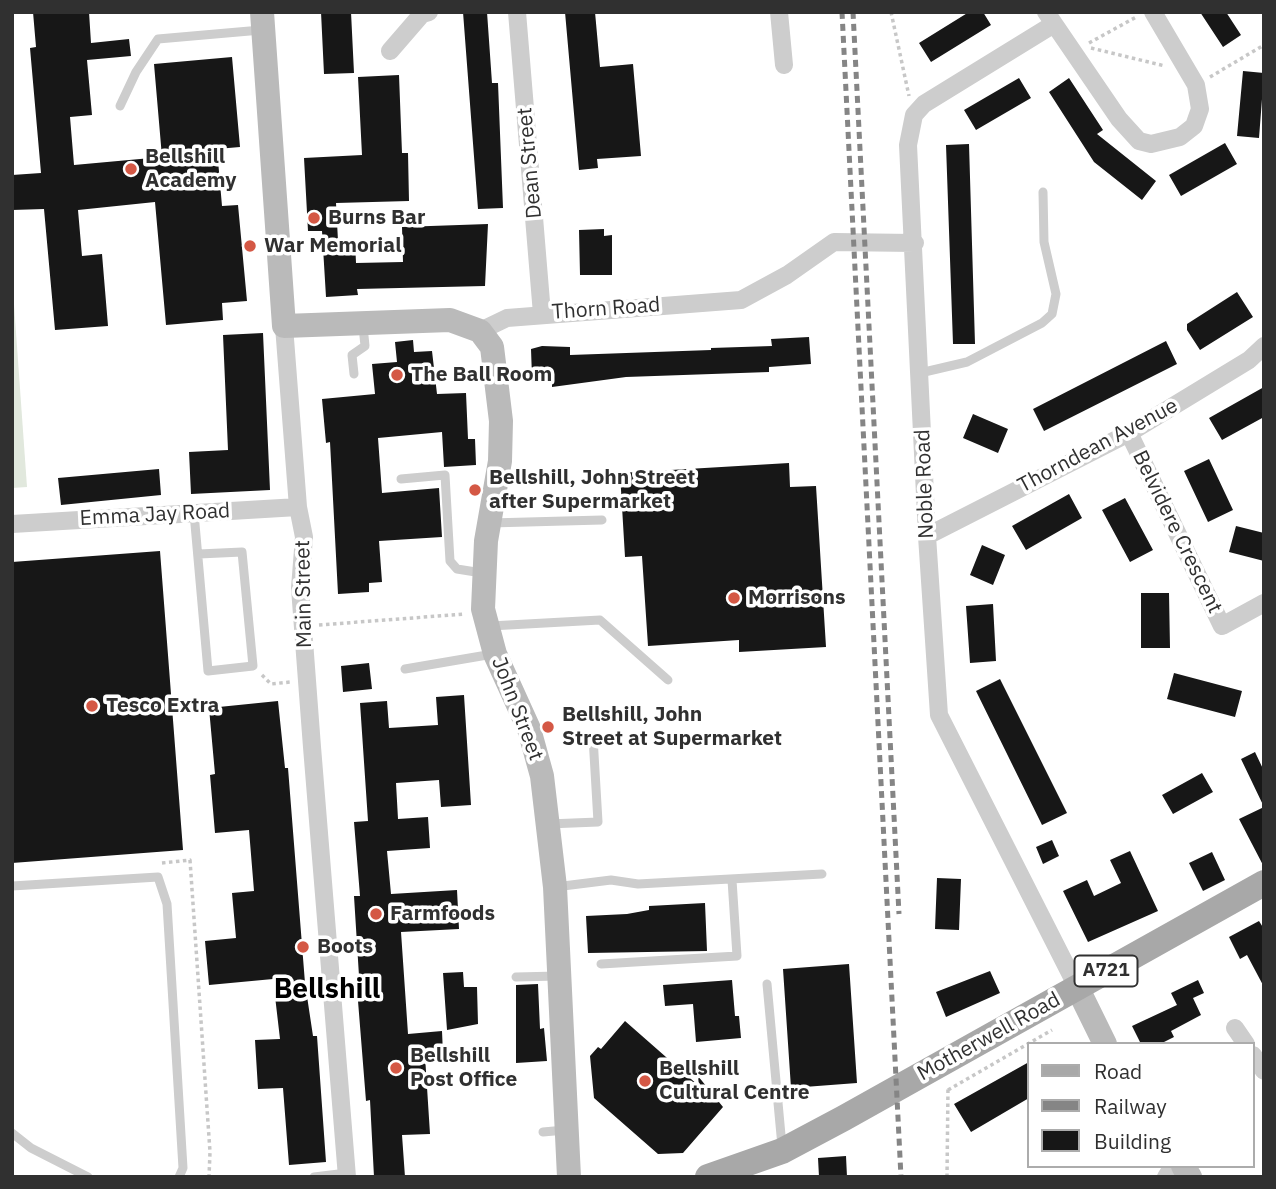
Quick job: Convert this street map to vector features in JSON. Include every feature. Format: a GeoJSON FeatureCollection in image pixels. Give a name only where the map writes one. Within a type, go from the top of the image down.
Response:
{"type":"FeatureCollection","features":[{"type":"Feature","properties":{"kind":"main road","name":"Motherwell Road"},"geometry":{"type":"LineString","coordinates":[[723,1175],[782,1150],[949,1060],[1264,883]]}},
{"type":"Feature","properties":{"kind":"street"},"geometry":{"type":"LineString","coordinates":[[390,51],[422,14],[429,12]]}},
{"type":"Feature","properties":{"kind":"street","name":"Dean Street"},"geometry":{"type":"LineString","coordinates":[[517,12],[542,314]]}},
{"type":"Feature","properties":{"kind":"street"},"geometry":{"type":"LineString","coordinates":[[779,12],[784,65]]}},
{"type":"Feature","properties":{"kind":"street"},"geometry":{"type":"LineString","coordinates":[[914,115],[924,104],[1050,18],[1119,119],[1139,141],[1164,143],[1194,126],[1200,109],[1196,85],[1153,12]]}},
{"type":"Feature","properties":{"kind":"street","name":"Main Street"},"geometry":{"type":"LineString","coordinates":[[263,21],[298,507],[304,537],[300,588],[347,1175]]}},
{"type":"Feature","properties":{"kind":"street","name":"Noble Road"},"geometry":{"type":"LineString","coordinates":[[914,115],[908,145],[915,243],[927,536],[939,715],[1077,988]]}},
{"type":"Feature","properties":{"kind":"street","name":"Thorn Road"},"geometry":{"type":"LineString","coordinates":[[480,331],[507,318],[741,300],[788,275],[834,242],[915,243]]}},
{"type":"Feature","properties":{"kind":"street"},"geometry":{"type":"LineString","coordinates":[[284,326],[450,320],[480,331]]}},
{"type":"Feature","properties":{"kind":"street","name":"John Street"},"geometry":{"type":"LineString","coordinates":[[480,331],[492,347],[501,421],[500,461],[488,523],[483,573],[486,617],[495,654],[528,729],[542,776],[555,887],[559,976],[555,1131],[569,1177]]}},
{"type":"Feature","properties":{"kind":"street","name":"Thorndean Avenue"},"geometry":{"type":"LineString","coordinates":[[927,536],[1129,433],[1249,360],[1264,346]]}},
{"type":"Feature","properties":{"kind":"street","name":"Belvidere Crescent"},"geometry":{"type":"LineString","coordinates":[[1129,433],[1222,626],[1264,603]]}},
{"type":"Feature","properties":{"kind":"street","name":"Emma Jay Road"},"geometry":{"type":"LineString","coordinates":[[12,524],[298,507]]}},
{"type":"Feature","properties":{"kind":"street"},"geometry":{"type":"LineString","coordinates":[[1077,988],[1104,1042]]}},
{"type":"Feature","properties":{"kind":"street"},"geometry":{"type":"LineString","coordinates":[[1235,1028],[1244,1042]]}},
{"type":"Feature","properties":{"kind":"lane"},"geometry":{"type":"LineString","coordinates":[[120,106],[136,72],[158,39],[263,21]]}},
{"type":"Feature","properties":{"kind":"lane"},"geometry":{"type":"LineString","coordinates":[[920,373],[967,362],[1042,323],[1052,314],[1056,294],[1044,242],[1043,192]]}},
{"type":"Feature","properties":{"kind":"lane"},"geometry":{"type":"LineString","coordinates":[[354,373],[352,355],[365,346],[363,323]]}},
{"type":"Feature","properties":{"kind":"lane"},"geometry":{"type":"LineString","coordinates":[[401,479],[445,475],[450,562],[457,569],[483,573]]}},
{"type":"Feature","properties":{"kind":"lane"},"geometry":{"type":"LineString","coordinates":[[194,513],[208,671],[253,666],[242,552],[199,554]]}},
{"type":"Feature","properties":{"kind":"lane"},"geometry":{"type":"LineString","coordinates":[[488,523],[602,520]]}},
{"type":"Feature","properties":{"kind":"lane"},"geometry":{"type":"LineString","coordinates":[[486,617],[600,620],[668,680]]}},
{"type":"Feature","properties":{"kind":"lane"},"geometry":{"type":"LineString","coordinates":[[405,668],[495,654]]}},
{"type":"Feature","properties":{"kind":"lane"},"geometry":{"type":"LineString","coordinates":[[548,824],[598,822],[593,737]]}},
{"type":"Feature","properties":{"kind":"lane"},"geometry":{"type":"LineString","coordinates":[[555,887],[611,880],[638,884],[822,874]]}},
{"type":"Feature","properties":{"kind":"lane"},"geometry":{"type":"LineString","coordinates":[[12,886],[158,877],[167,904],[183,1168],[179,1177]]}},
{"type":"Feature","properties":{"kind":"lane"},"geometry":{"type":"LineString","coordinates":[[601,964],[737,956],[732,880]]}},
{"type":"Feature","properties":{"kind":"lane"},"geometry":{"type":"LineString","coordinates":[[516,977],[559,976]]}},
{"type":"Feature","properties":{"kind":"lane"},"geometry":{"type":"LineString","coordinates":[[766,984],[782,1150]]}},
{"type":"Feature","properties":{"kind":"lane"},"geometry":{"type":"LineString","coordinates":[[12,1133],[31,1148],[77,1174],[88,1177]]}},
{"type":"Feature","properties":{"kind":"lane"},"geometry":{"type":"LineString","coordinates":[[314,1177],[347,1175]]}},
{"type":"Feature","properties":{"kind":"path"},"geometry":{"type":"LineString","coordinates":[[891,12],[914,115]]}},
{"type":"Feature","properties":{"kind":"path"},"geometry":{"type":"LineString","coordinates":[[1085,46],[1144,12]]}},
{"type":"Feature","properties":{"kind":"path"},"geometry":{"type":"LineString","coordinates":[[303,626],[469,614],[486,617]]}},
{"type":"Feature","properties":{"kind":"path"},"geometry":{"type":"LineString","coordinates":[[253,666],[271,684],[307,681]]}},
{"type":"Feature","properties":{"kind":"path"},"geometry":{"type":"LineString","coordinates":[[141,878],[154,863],[190,860],[210,1152],[209,1177]]}},
{"type":"Feature","properties":{"kind":"path"},"geometry":{"type":"LineString","coordinates":[[1031,1042],[1052,1030]]}},
{"type":"Feature","properties":{"kind":"path"},"geometry":{"type":"LineString","coordinates":[[948,1090],[1028,1044]]}},
{"type":"Feature","properties":{"kind":"path"},"geometry":{"type":"LineString","coordinates":[[947,1177],[949,1060]]}},
{"type":"Feature","properties":{"kind":"shaded area"},"geometry":{"type":"Polygon","coordinates":[[[12,276],[27,487],[12,488],[12,276]]]}},
{"type":"Feature","properties":{"kind":"building"},"geometry":{"type":"Polygon","coordinates":[[[33,12],[89,12],[91,43],[129,39],[131,56],[87,60],[92,115],[70,117],[74,165],[162,157],[154,64],[232,57],[240,147],[217,149],[222,206],[238,205],[247,301],[222,303],[223,320],[166,325],[155,202],[78,210],[82,256],[102,254],[108,326],[55,330],[44,209],[12,210],[12,175],[41,173],[30,48],[36,47],[33,12]]]}},
{"type":"Feature","properties":{"kind":"building"},"geometry":{"type":"Polygon","coordinates":[[[321,12],[351,12],[354,73],[324,74],[321,12]]]}},
{"type":"Feature","properties":{"kind":"building"},"geometry":{"type":"Polygon","coordinates":[[[463,12],[487,12],[492,83],[498,83],[503,208],[478,209],[463,12]]]}},
{"type":"Feature","properties":{"kind":"building"},"geometry":{"type":"Polygon","coordinates":[[[565,12],[595,12],[600,67],[633,64],[641,156],[597,159],[598,168],[579,170],[565,12]]]}},
{"type":"Feature","properties":{"kind":"building"},"geometry":{"type":"Polygon","coordinates":[[[969,12],[983,12],[991,25],[931,62],[919,43],[969,12]]]}},
{"type":"Feature","properties":{"kind":"building"},"geometry":{"type":"Polygon","coordinates":[[[1200,12],[1226,12],[1241,35],[1223,47],[1200,12]]]}},
{"type":"Feature","properties":{"kind":"building"},"geometry":{"type":"Polygon","coordinates":[[[1243,71],[1264,73],[1259,138],[1237,136],[1243,71]]]}},
{"type":"Feature","properties":{"kind":"building"},"geometry":{"type":"Polygon","coordinates":[[[399,75],[402,153],[408,153],[409,201],[336,203],[338,241],[355,240],[356,263],[403,262],[402,227],[488,224],[485,286],[357,289],[358,295],[326,297],[322,231],[308,231],[304,158],[362,155],[358,77],[399,75]]]}},
{"type":"Feature","properties":{"kind":"building"},"geometry":{"type":"Polygon","coordinates":[[[1019,78],[1031,98],[976,130],[964,110],[1019,78]]]}},
{"type":"Feature","properties":{"kind":"building"},"geometry":{"type":"Polygon","coordinates":[[[1069,78],[1103,130],[1097,134],[1156,181],[1142,200],[1094,162],[1049,92],[1069,78]]]}},
{"type":"Feature","properties":{"kind":"building"},"geometry":{"type":"Polygon","coordinates":[[[1225,143],[1237,164],[1181,196],[1169,175],[1225,143]]]}},
{"type":"Feature","properties":{"kind":"building"},"geometry":{"type":"Polygon","coordinates":[[[969,144],[975,344],[953,344],[946,145],[969,144]]]}},
{"type":"Feature","properties":{"kind":"building"},"geometry":{"type":"Polygon","coordinates":[[[604,229],[604,236],[612,235],[612,275],[580,275],[579,230],[604,229]]]}},
{"type":"Feature","properties":{"kind":"building"},"geometry":{"type":"Polygon","coordinates":[[[1237,292],[1253,317],[1200,350],[1187,330],[1187,324],[1237,292]]]}},
{"type":"Feature","properties":{"kind":"building"},"geometry":{"type":"Polygon","coordinates":[[[263,333],[270,490],[191,494],[189,452],[228,450],[223,335],[263,333]]]}},
{"type":"Feature","properties":{"kind":"building"},"geometry":{"type":"Polygon","coordinates":[[[809,337],[811,364],[769,367],[769,372],[626,377],[552,387],[552,376],[532,377],[531,349],[542,346],[570,347],[570,355],[772,346],[771,339],[809,337]]]}},
{"type":"Feature","properties":{"kind":"building"},"geometry":{"type":"Polygon","coordinates":[[[413,340],[414,352],[432,351],[437,394],[466,393],[468,439],[475,439],[476,465],[444,467],[442,432],[378,438],[382,493],[439,488],[442,537],[379,541],[382,582],[369,583],[369,592],[338,594],[330,442],[326,443],[322,399],[375,394],[372,364],[397,362],[395,342],[413,340]]]}},
{"type":"Feature","properties":{"kind":"building"},"geometry":{"type":"Polygon","coordinates":[[[1166,341],[1177,364],[1044,431],[1033,409],[1166,341]]]}},
{"type":"Feature","properties":{"kind":"building"},"geometry":{"type":"Polygon","coordinates":[[[1264,387],[1264,417],[1222,440],[1209,418],[1264,387]]]}},
{"type":"Feature","properties":{"kind":"building"},"geometry":{"type":"Polygon","coordinates":[[[973,414],[1008,429],[998,453],[963,438],[973,414]]]}},
{"type":"Feature","properties":{"kind":"building"},"geometry":{"type":"Polygon","coordinates":[[[1209,459],[1233,510],[1208,522],[1184,471],[1209,459]]]}},
{"type":"Feature","properties":{"kind":"building","name":"Morrisons"},"geometry":{"type":"Polygon","coordinates":[[[789,463],[790,487],[816,486],[826,647],[739,652],[739,640],[648,646],[642,556],[625,557],[620,473],[789,463]]]}},
{"type":"Feature","properties":{"kind":"building"},"geometry":{"type":"Polygon","coordinates":[[[159,469],[161,495],[61,505],[58,478],[159,469]]]}},
{"type":"Feature","properties":{"kind":"building"},"geometry":{"type":"Polygon","coordinates":[[[1069,494],[1082,518],[1026,550],[1012,526],[1069,494]]]}},
{"type":"Feature","properties":{"kind":"building"},"geometry":{"type":"Polygon","coordinates":[[[1125,498],[1153,550],[1130,562],[1102,510],[1125,498]]]}},
{"type":"Feature","properties":{"kind":"building"},"geometry":{"type":"Polygon","coordinates":[[[1236,526],[1264,533],[1264,561],[1229,552],[1236,526]]]}},
{"type":"Feature","properties":{"kind":"building"},"geometry":{"type":"Polygon","coordinates":[[[982,545],[1005,555],[993,585],[970,575],[982,545]]]}},
{"type":"Feature","properties":{"kind":"building","name":"Tesco Extra"},"geometry":{"type":"Polygon","coordinates":[[[160,551],[183,850],[12,863],[12,562],[160,551]]]}},
{"type":"Feature","properties":{"kind":"building"},"geometry":{"type":"Polygon","coordinates":[[[1141,593],[1169,593],[1170,648],[1141,648],[1141,593]]]}},
{"type":"Feature","properties":{"kind":"building"},"geometry":{"type":"Polygon","coordinates":[[[993,604],[996,661],[970,663],[966,606],[993,604]]]}},
{"type":"Feature","properties":{"kind":"building"},"geometry":{"type":"Polygon","coordinates":[[[369,663],[372,689],[343,692],[341,666],[369,663]]]}},
{"type":"Feature","properties":{"kind":"building"},"geometry":{"type":"Polygon","coordinates":[[[1174,673],[1242,691],[1235,717],[1167,699],[1174,673]]]}},
{"type":"Feature","properties":{"kind":"building"},"geometry":{"type":"Polygon","coordinates":[[[1000,679],[1067,813],[1042,825],[976,691],[1000,679]]]}},
{"type":"Feature","properties":{"kind":"building"},"geometry":{"type":"Polygon","coordinates":[[[464,695],[471,805],[441,807],[439,780],[396,783],[398,819],[428,817],[430,848],[387,851],[391,894],[457,890],[459,929],[401,932],[408,1034],[442,1031],[443,1054],[425,1056],[430,1134],[402,1135],[405,1177],[374,1177],[370,1100],[366,1101],[356,976],[359,976],[354,896],[360,896],[354,822],[368,821],[360,703],[387,701],[389,728],[438,725],[436,697],[464,695]]]}},
{"type":"Feature","properties":{"kind":"building"},"geometry":{"type":"Polygon","coordinates":[[[278,701],[285,768],[288,768],[305,983],[313,1036],[317,1036],[326,1162],[289,1165],[283,1088],[258,1089],[255,1040],[280,1039],[273,979],[209,985],[205,941],[236,938],[232,893],[254,891],[249,830],[215,833],[210,775],[215,774],[209,708],[278,701]]]}},
{"type":"Feature","properties":{"kind":"building"},"geometry":{"type":"Polygon","coordinates":[[[1255,752],[1264,771],[1264,807],[1241,759],[1255,752]]]}},
{"type":"Feature","properties":{"kind":"building"},"geometry":{"type":"Polygon","coordinates":[[[1202,773],[1213,792],[1173,814],[1162,795],[1202,773]]]}},
{"type":"Feature","properties":{"kind":"building"},"geometry":{"type":"Polygon","coordinates":[[[1264,807],[1264,867],[1239,819],[1264,807]]]}},
{"type":"Feature","properties":{"kind":"building"},"geometry":{"type":"Polygon","coordinates":[[[1052,840],[1059,856],[1043,864],[1036,847],[1052,840]]]}},
{"type":"Feature","properties":{"kind":"building"},"geometry":{"type":"Polygon","coordinates":[[[1130,851],[1158,911],[1088,942],[1063,891],[1087,880],[1094,896],[1121,883],[1110,860],[1130,851]]]}},
{"type":"Feature","properties":{"kind":"building"},"geometry":{"type":"Polygon","coordinates":[[[1212,852],[1225,880],[1203,891],[1189,863],[1212,852]]]}},
{"type":"Feature","properties":{"kind":"building"},"geometry":{"type":"Polygon","coordinates":[[[937,878],[961,879],[959,930],[935,929],[937,878]]]}},
{"type":"Feature","properties":{"kind":"building"},"geometry":{"type":"Polygon","coordinates":[[[705,903],[707,951],[588,953],[586,916],[627,914],[649,910],[649,906],[705,903]]]}},
{"type":"Feature","properties":{"kind":"building"},"geometry":{"type":"Polygon","coordinates":[[[1259,921],[1264,929],[1264,987],[1247,955],[1240,959],[1229,937],[1259,921]]]}},
{"type":"Feature","properties":{"kind":"building"},"geometry":{"type":"Polygon","coordinates":[[[849,964],[857,1083],[791,1088],[783,969],[849,964]]]}},
{"type":"Feature","properties":{"kind":"building"},"geometry":{"type":"Polygon","coordinates":[[[990,971],[1000,993],[946,1017],[936,992],[990,971]]]}},
{"type":"Feature","properties":{"kind":"building"},"geometry":{"type":"Polygon","coordinates":[[[463,972],[464,987],[477,987],[478,1024],[447,1030],[443,973],[463,972]]]}},
{"type":"Feature","properties":{"kind":"building"},"geometry":{"type":"Polygon","coordinates":[[[732,980],[735,1016],[739,1016],[741,1038],[696,1042],[693,1004],[665,1006],[663,985],[732,980]]]}},
{"type":"Feature","properties":{"kind":"building"},"geometry":{"type":"Polygon","coordinates":[[[1198,980],[1204,993],[1193,998],[1201,1015],[1171,1031],[1174,1037],[1164,1042],[1140,1042],[1132,1026],[1177,1005],[1171,993],[1198,980]]]}},
{"type":"Feature","properties":{"kind":"building"},"geometry":{"type":"Polygon","coordinates":[[[538,984],[540,1029],[544,1028],[547,1061],[516,1063],[516,985],[538,984]]]}},
{"type":"Feature","properties":{"kind":"building","name":"Bellshill Cultural Centre"},"geometry":{"type":"Polygon","coordinates":[[[625,1021],[699,1086],[698,1076],[723,1107],[683,1153],[658,1154],[594,1098],[590,1056],[598,1047],[601,1049],[625,1021]]]}},
{"type":"Feature","properties":{"kind":"building"},"geometry":{"type":"Polygon","coordinates":[[[1028,1063],[1028,1099],[971,1132],[954,1104],[1028,1063]]]}},
{"type":"Feature","properties":{"kind":"building"},"geometry":{"type":"Polygon","coordinates":[[[846,1156],[847,1177],[819,1177],[818,1158],[846,1156]]]}},
{"type":"Feature","properties":{"kind":"railway"},"geometry":{"type":"LineString","coordinates":[[842,12],[901,1177]]}},
{"type":"Feature","properties":{"kind":"railway"},"geometry":{"type":"LineString","coordinates":[[853,12],[899,914]]}},
{"type":"Feature","properties":{"kind":"place","name":"Bellshill Academy"},"geometry":{"type":"Point","coordinates":[131,169]}},
{"type":"Feature","properties":{"kind":"place","name":"Burns Bar"},"geometry":{"type":"Point","coordinates":[314,218]}},
{"type":"Feature","properties":{"kind":"place","name":"War Memorial"},"geometry":{"type":"Point","coordinates":[250,246]}},
{"type":"Feature","properties":{"kind":"place","name":"The Ball Room"},"geometry":{"type":"Point","coordinates":[397,375]}},
{"type":"Feature","properties":{"kind":"place","name":"Bellshill, John Street after Supermarket"},"geometry":{"type":"Point","coordinates":[475,490]}},
{"type":"Feature","properties":{"kind":"place","name":"Morrisons"},"geometry":{"type":"Point","coordinates":[734,598]}},
{"type":"Feature","properties":{"kind":"place","name":"Tesco Extra"},"geometry":{"type":"Point","coordinates":[92,706]}},
{"type":"Feature","properties":{"kind":"place","name":"Bellshill, John Street at Supermarket"},"geometry":{"type":"Point","coordinates":[548,727]}},
{"type":"Feature","properties":{"kind":"place","name":"Farmfoods"},"geometry":{"type":"Point","coordinates":[376,914]}},
{"type":"Feature","properties":{"kind":"place","name":"Boots"},"geometry":{"type":"Point","coordinates":[303,947]}},
{"type":"Feature","properties":{"kind":"place","name":"Bellshill Post Office"},"geometry":{"type":"Point","coordinates":[396,1068]}},
{"type":"Feature","properties":{"kind":"place","name":"Bellshill Cultural Centre"},"geometry":{"type":"Point","coordinates":[645,1081]}},
{"type":"Feature","properties":{"kind":"district","name":"Bellshill"},"geometry":{"type":"Point","coordinates":[327,990]}}]}
